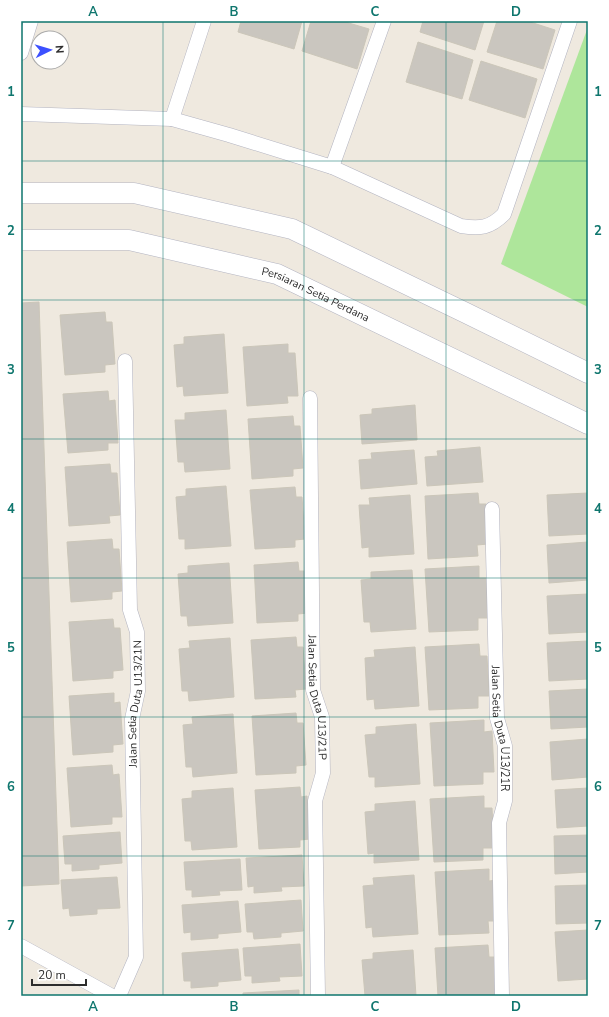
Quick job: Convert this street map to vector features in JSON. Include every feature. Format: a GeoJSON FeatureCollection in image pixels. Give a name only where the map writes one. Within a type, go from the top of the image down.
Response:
{"type":"FeatureCollection","features":[{"type":"Feature","properties":{"kind":"main road"},"geometry":{"type":"LineString","coordinates":[[21,193],[134,193],[292,229],[588,373]]}},
{"type":"Feature","properties":{"kind":"main road","name":"Persiaran Setia Perdana"},"geometry":{"type":"LineString","coordinates":[[21,240],[129,240],[277,274],[588,424]]}},
{"type":"Feature","properties":{"kind":"street"},"geometry":{"type":"LineString","coordinates":[[21,53],[31,21]]}},
{"type":"Feature","properties":{"kind":"street"},"geometry":{"type":"LineString","coordinates":[[172,119],[204,21]]}},
{"type":"Feature","properties":{"kind":"street"},"geometry":{"type":"LineString","coordinates":[[332,167],[384,21]]}},
{"type":"Feature","properties":{"kind":"street"},"geometry":{"type":"LineString","coordinates":[[21,114],[172,119],[332,167],[461,226],[473,228],[484,227],[496,222],[504,214],[570,21]]}},
{"type":"Feature","properties":{"kind":"street","name":"Jalan Setia Duta U13/21N"},"geometry":{"type":"LineString","coordinates":[[119,996],[136,957],[132,719],[138,691],[137,632],[130,610],[125,362]]}},
{"type":"Feature","properties":{"kind":"street","name":"Jalan Setia Duta U13/21P"},"geometry":{"type":"LineString","coordinates":[[310,398],[314,690],[322,717],[323,773],[315,801],[318,996]]}},
{"type":"Feature","properties":{"kind":"street","name":"Jalan Setia Duta U13/21R"},"geometry":{"type":"LineString","coordinates":[[492,509],[497,718],[505,746],[505,801],[499,823],[502,996]]}},
{"type":"Feature","properties":{"kind":"street"},"geometry":{"type":"LineString","coordinates":[[21,946],[112,996]]}},
{"type":"Feature","properties":{"kind":"green space"},"geometry":{"type":"Polygon","coordinates":[[[588,27],[588,307],[501,264],[588,27]]]}},
{"type":"Feature","properties":{"kind":"building"},"geometry":{"type":"Polygon","coordinates":[[[241,21],[302,21],[294,49],[238,32],[241,21]]]}},
{"type":"Feature","properties":{"kind":"building"},"geometry":{"type":"Polygon","coordinates":[[[311,21],[342,21],[369,29],[357,69],[302,51],[311,21]]]}},
{"type":"Feature","properties":{"kind":"building"},"geometry":{"type":"Polygon","coordinates":[[[423,21],[484,21],[475,50],[420,32],[423,21]]]}},
{"type":"Feature","properties":{"kind":"building"},"geometry":{"type":"Polygon","coordinates":[[[497,21],[527,21],[555,30],[543,69],[487,52],[497,21]]]}},
{"type":"Feature","properties":{"kind":"building"},"geometry":{"type":"Polygon","coordinates":[[[418,42],[473,60],[462,99],[406,82],[418,42]]]}},
{"type":"Feature","properties":{"kind":"building"},"geometry":{"type":"Polygon","coordinates":[[[481,61],[537,79],[525,118],[469,100],[481,61]]]}},
{"type":"Feature","properties":{"kind":"building"},"geometry":{"type":"Polygon","coordinates":[[[39,302],[59,884],[21,886],[21,303],[39,302]]]}},
{"type":"Feature","properties":{"kind":"building"},"geometry":{"type":"Polygon","coordinates":[[[105,312],[106,322],[112,322],[115,364],[105,365],[105,372],[65,375],[60,315],[105,312]]]}},
{"type":"Feature","properties":{"kind":"building"},"geometry":{"type":"Polygon","coordinates":[[[224,334],[228,393],[184,396],[183,386],[177,387],[174,345],[184,344],[184,337],[224,334]]]}},
{"type":"Feature","properties":{"kind":"building"},"geometry":{"type":"Polygon","coordinates":[[[288,344],[288,353],[295,353],[298,396],[287,396],[288,403],[247,406],[243,347],[288,344]]]}},
{"type":"Feature","properties":{"kind":"building"},"geometry":{"type":"Polygon","coordinates":[[[108,391],[109,401],[115,400],[118,443],[108,443],[108,450],[68,453],[63,394],[108,391]]]}},
{"type":"Feature","properties":{"kind":"building"},"geometry":{"type":"Polygon","coordinates":[[[415,405],[417,440],[362,444],[360,415],[372,414],[372,409],[415,405]]]}},
{"type":"Feature","properties":{"kind":"building"},"geometry":{"type":"Polygon","coordinates":[[[226,410],[230,469],[185,472],[184,462],[178,462],[175,420],[185,420],[185,413],[226,410]]]}},
{"type":"Feature","properties":{"kind":"building"},"geometry":{"type":"Polygon","coordinates":[[[293,416],[294,426],[300,426],[303,468],[293,469],[293,476],[252,479],[248,419],[293,416]]]}},
{"type":"Feature","properties":{"kind":"building"},"geometry":{"type":"Polygon","coordinates":[[[480,447],[483,482],[427,486],[425,457],[438,456],[437,451],[480,447]]]}},
{"type":"Feature","properties":{"kind":"building"},"geometry":{"type":"Polygon","coordinates":[[[414,450],[417,484],[361,489],[359,460],[372,459],[371,453],[414,450]]]}},
{"type":"Feature","properties":{"kind":"building"},"geometry":{"type":"Polygon","coordinates":[[[110,464],[111,473],[117,473],[120,515],[109,516],[110,523],[69,526],[65,467],[110,464]]]}},
{"type":"Feature","properties":{"kind":"building"},"geometry":{"type":"Polygon","coordinates":[[[226,486],[231,546],[185,549],[185,539],[179,539],[176,497],[186,496],[186,489],[226,486]]]}},
{"type":"Feature","properties":{"kind":"building"},"geometry":{"type":"Polygon","coordinates":[[[295,487],[296,497],[302,497],[305,539],[295,540],[295,547],[255,549],[250,490],[295,487]]]}},
{"type":"Feature","properties":{"kind":"building"},"geometry":{"type":"Polygon","coordinates":[[[478,493],[479,504],[486,504],[488,544],[477,545],[478,556],[428,559],[425,496],[478,493]]]}},
{"type":"Feature","properties":{"kind":"building"},"geometry":{"type":"Polygon","coordinates":[[[588,493],[588,534],[549,536],[547,495],[588,493]]]}},
{"type":"Feature","properties":{"kind":"building"},"geometry":{"type":"Polygon","coordinates":[[[410,495],[414,554],[369,557],[369,547],[362,548],[359,505],[370,505],[369,498],[410,495]]]}},
{"type":"Feature","properties":{"kind":"building"},"geometry":{"type":"Polygon","coordinates":[[[112,539],[113,549],[119,549],[122,591],[112,592],[112,599],[71,602],[67,542],[112,539]]]}},
{"type":"Feature","properties":{"kind":"building"},"geometry":{"type":"Polygon","coordinates":[[[588,542],[588,580],[549,583],[547,545],[588,542]]]}},
{"type":"Feature","properties":{"kind":"building"},"geometry":{"type":"Polygon","coordinates":[[[298,562],[299,571],[305,571],[308,613],[298,614],[298,621],[257,623],[254,565],[298,562]]]}},
{"type":"Feature","properties":{"kind":"building"},"geometry":{"type":"Polygon","coordinates":[[[229,563],[233,623],[188,626],[187,616],[181,616],[178,574],[188,573],[188,566],[229,563]]]}},
{"type":"Feature","properties":{"kind":"building"},"geometry":{"type":"Polygon","coordinates":[[[479,566],[479,578],[486,578],[489,618],[478,618],[478,630],[429,632],[425,569],[479,566]]]}},
{"type":"Feature","properties":{"kind":"building"},"geometry":{"type":"Polygon","coordinates":[[[412,570],[416,629],[371,632],[370,622],[364,622],[361,580],[371,579],[371,572],[412,570]]]}},
{"type":"Feature","properties":{"kind":"building"},"geometry":{"type":"Polygon","coordinates":[[[588,594],[588,632],[549,634],[547,596],[588,594]]]}},
{"type":"Feature","properties":{"kind":"building"},"geometry":{"type":"Polygon","coordinates":[[[113,619],[114,628],[120,628],[123,670],[113,671],[113,678],[73,681],[69,622],[113,619]]]}},
{"type":"Feature","properties":{"kind":"building"},"geometry":{"type":"Polygon","coordinates":[[[296,637],[297,647],[303,647],[306,689],[295,690],[296,697],[255,699],[251,640],[296,637]]]}},
{"type":"Feature","properties":{"kind":"building"},"geometry":{"type":"Polygon","coordinates":[[[230,638],[234,697],[189,701],[188,691],[182,691],[179,649],[190,648],[189,641],[230,638]]]}},
{"type":"Feature","properties":{"kind":"building"},"geometry":{"type":"Polygon","coordinates":[[[588,641],[588,679],[549,681],[547,643],[588,641]]]}},
{"type":"Feature","properties":{"kind":"building"},"geometry":{"type":"Polygon","coordinates":[[[479,644],[480,656],[487,656],[489,696],[478,696],[478,708],[429,710],[425,647],[479,644]]]}},
{"type":"Feature","properties":{"kind":"building"},"geometry":{"type":"Polygon","coordinates":[[[415,647],[419,706],[375,709],[374,699],[367,700],[365,658],[375,657],[374,650],[415,647]]]}},
{"type":"Feature","properties":{"kind":"building"},"geometry":{"type":"Polygon","coordinates":[[[588,689],[588,727],[551,729],[549,691],[588,689]]]}},
{"type":"Feature","properties":{"kind":"building"},"geometry":{"type":"Polygon","coordinates":[[[114,693],[114,703],[120,702],[123,744],[113,745],[113,752],[73,755],[69,696],[114,693]]]}},
{"type":"Feature","properties":{"kind":"building"},"geometry":{"type":"Polygon","coordinates":[[[296,713],[297,723],[303,723],[306,765],[296,766],[296,773],[256,775],[252,716],[296,713]]]}},
{"type":"Feature","properties":{"kind":"building"},"geometry":{"type":"Polygon","coordinates":[[[233,714],[237,773],[193,777],[192,767],[186,767],[183,725],[193,724],[192,717],[233,714]]]}},
{"type":"Feature","properties":{"kind":"building"},"geometry":{"type":"Polygon","coordinates":[[[484,720],[484,732],[492,731],[494,772],[483,772],[483,784],[434,786],[430,723],[484,720]]]}},
{"type":"Feature","properties":{"kind":"building"},"geometry":{"type":"Polygon","coordinates":[[[416,724],[420,784],[375,787],[375,777],[369,777],[365,735],[376,734],[376,727],[416,724]]]}},
{"type":"Feature","properties":{"kind":"building"},"geometry":{"type":"Polygon","coordinates":[[[588,739],[588,777],[552,780],[550,742],[588,739]]]}},
{"type":"Feature","properties":{"kind":"building"},"geometry":{"type":"Polygon","coordinates":[[[112,765],[113,775],[119,774],[122,817],[112,817],[112,824],[71,827],[67,768],[112,765]]]}},
{"type":"Feature","properties":{"kind":"building"},"geometry":{"type":"Polygon","coordinates":[[[300,787],[301,797],[307,796],[310,839],[300,840],[300,847],[259,849],[255,790],[300,787]]]}},
{"type":"Feature","properties":{"kind":"building"},"geometry":{"type":"Polygon","coordinates":[[[233,788],[237,847],[192,850],[191,841],[185,841],[182,799],[192,798],[192,791],[233,788]]]}},
{"type":"Feature","properties":{"kind":"building"},"geometry":{"type":"Polygon","coordinates":[[[588,788],[588,826],[557,828],[555,790],[588,788]]]}},
{"type":"Feature","properties":{"kind":"building"},"geometry":{"type":"Polygon","coordinates":[[[484,796],[484,808],[492,808],[494,848],[483,848],[483,860],[434,862],[430,799],[484,796]]]}},
{"type":"Feature","properties":{"kind":"building"},"geometry":{"type":"Polygon","coordinates":[[[415,801],[419,860],[374,863],[374,853],[368,854],[365,812],[375,811],[375,804],[415,801]]]}},
{"type":"Feature","properties":{"kind":"building"},"geometry":{"type":"Polygon","coordinates":[[[120,832],[122,863],[99,865],[99,869],[72,871],[72,864],[65,864],[63,836],[120,832]]]}},
{"type":"Feature","properties":{"kind":"building"},"geometry":{"type":"Polygon","coordinates":[[[588,835],[588,872],[555,874],[554,836],[588,835]]]}},
{"type":"Feature","properties":{"kind":"building"},"geometry":{"type":"Polygon","coordinates":[[[302,855],[304,886],[281,887],[282,891],[254,893],[254,886],[248,887],[246,858],[302,855]]]}},
{"type":"Feature","properties":{"kind":"building"},"geometry":{"type":"Polygon","coordinates":[[[240,859],[242,890],[219,891],[220,895],[192,897],[192,890],[186,890],[184,862],[240,859]]]}},
{"type":"Feature","properties":{"kind":"building"},"geometry":{"type":"Polygon","coordinates":[[[489,869],[489,881],[497,880],[499,921],[488,921],[489,933],[439,935],[435,872],[489,869]]]}},
{"type":"Feature","properties":{"kind":"building"},"geometry":{"type":"Polygon","coordinates":[[[414,875],[418,934],[373,937],[372,927],[366,928],[363,886],[374,885],[373,878],[414,875]]]}},
{"type":"Feature","properties":{"kind":"building"},"geometry":{"type":"Polygon","coordinates":[[[117,877],[120,908],[97,909],[97,914],[70,916],[69,908],[63,909],[61,880],[117,877]]]}},
{"type":"Feature","properties":{"kind":"building"},"geometry":{"type":"Polygon","coordinates":[[[588,885],[588,923],[556,924],[555,886],[588,885]]]}},
{"type":"Feature","properties":{"kind":"building"},"geometry":{"type":"Polygon","coordinates":[[[301,900],[303,931],[281,933],[281,937],[254,939],[253,932],[247,932],[245,904],[301,900]]]}},
{"type":"Feature","properties":{"kind":"building"},"geometry":{"type":"Polygon","coordinates":[[[238,901],[241,932],[218,934],[218,938],[191,940],[191,932],[184,933],[182,905],[238,901]]]}},
{"type":"Feature","properties":{"kind":"building"},"geometry":{"type":"Polygon","coordinates":[[[588,930],[588,979],[558,981],[555,932],[588,930]]]}},
{"type":"Feature","properties":{"kind":"building"},"geometry":{"type":"Polygon","coordinates":[[[300,944],[302,976],[279,977],[280,981],[252,983],[252,976],[245,976],[243,948],[300,944]]]}},
{"type":"Feature","properties":{"kind":"building"},"geometry":{"type":"Polygon","coordinates":[[[488,945],[489,957],[496,957],[498,996],[438,996],[435,948],[488,945]]]}},
{"type":"Feature","properties":{"kind":"building"},"geometry":{"type":"Polygon","coordinates":[[[238,949],[241,980],[218,982],[218,986],[191,988],[191,981],[184,981],[182,953],[238,949]]]}},
{"type":"Feature","properties":{"kind":"building"},"geometry":{"type":"Polygon","coordinates":[[[413,950],[416,996],[365,996],[362,960],[373,959],[373,953],[413,950]]]}},
{"type":"Feature","properties":{"kind":"building"},"geometry":{"type":"Polygon","coordinates":[[[299,990],[299,996],[243,996],[243,993],[299,990]]]}}]}
